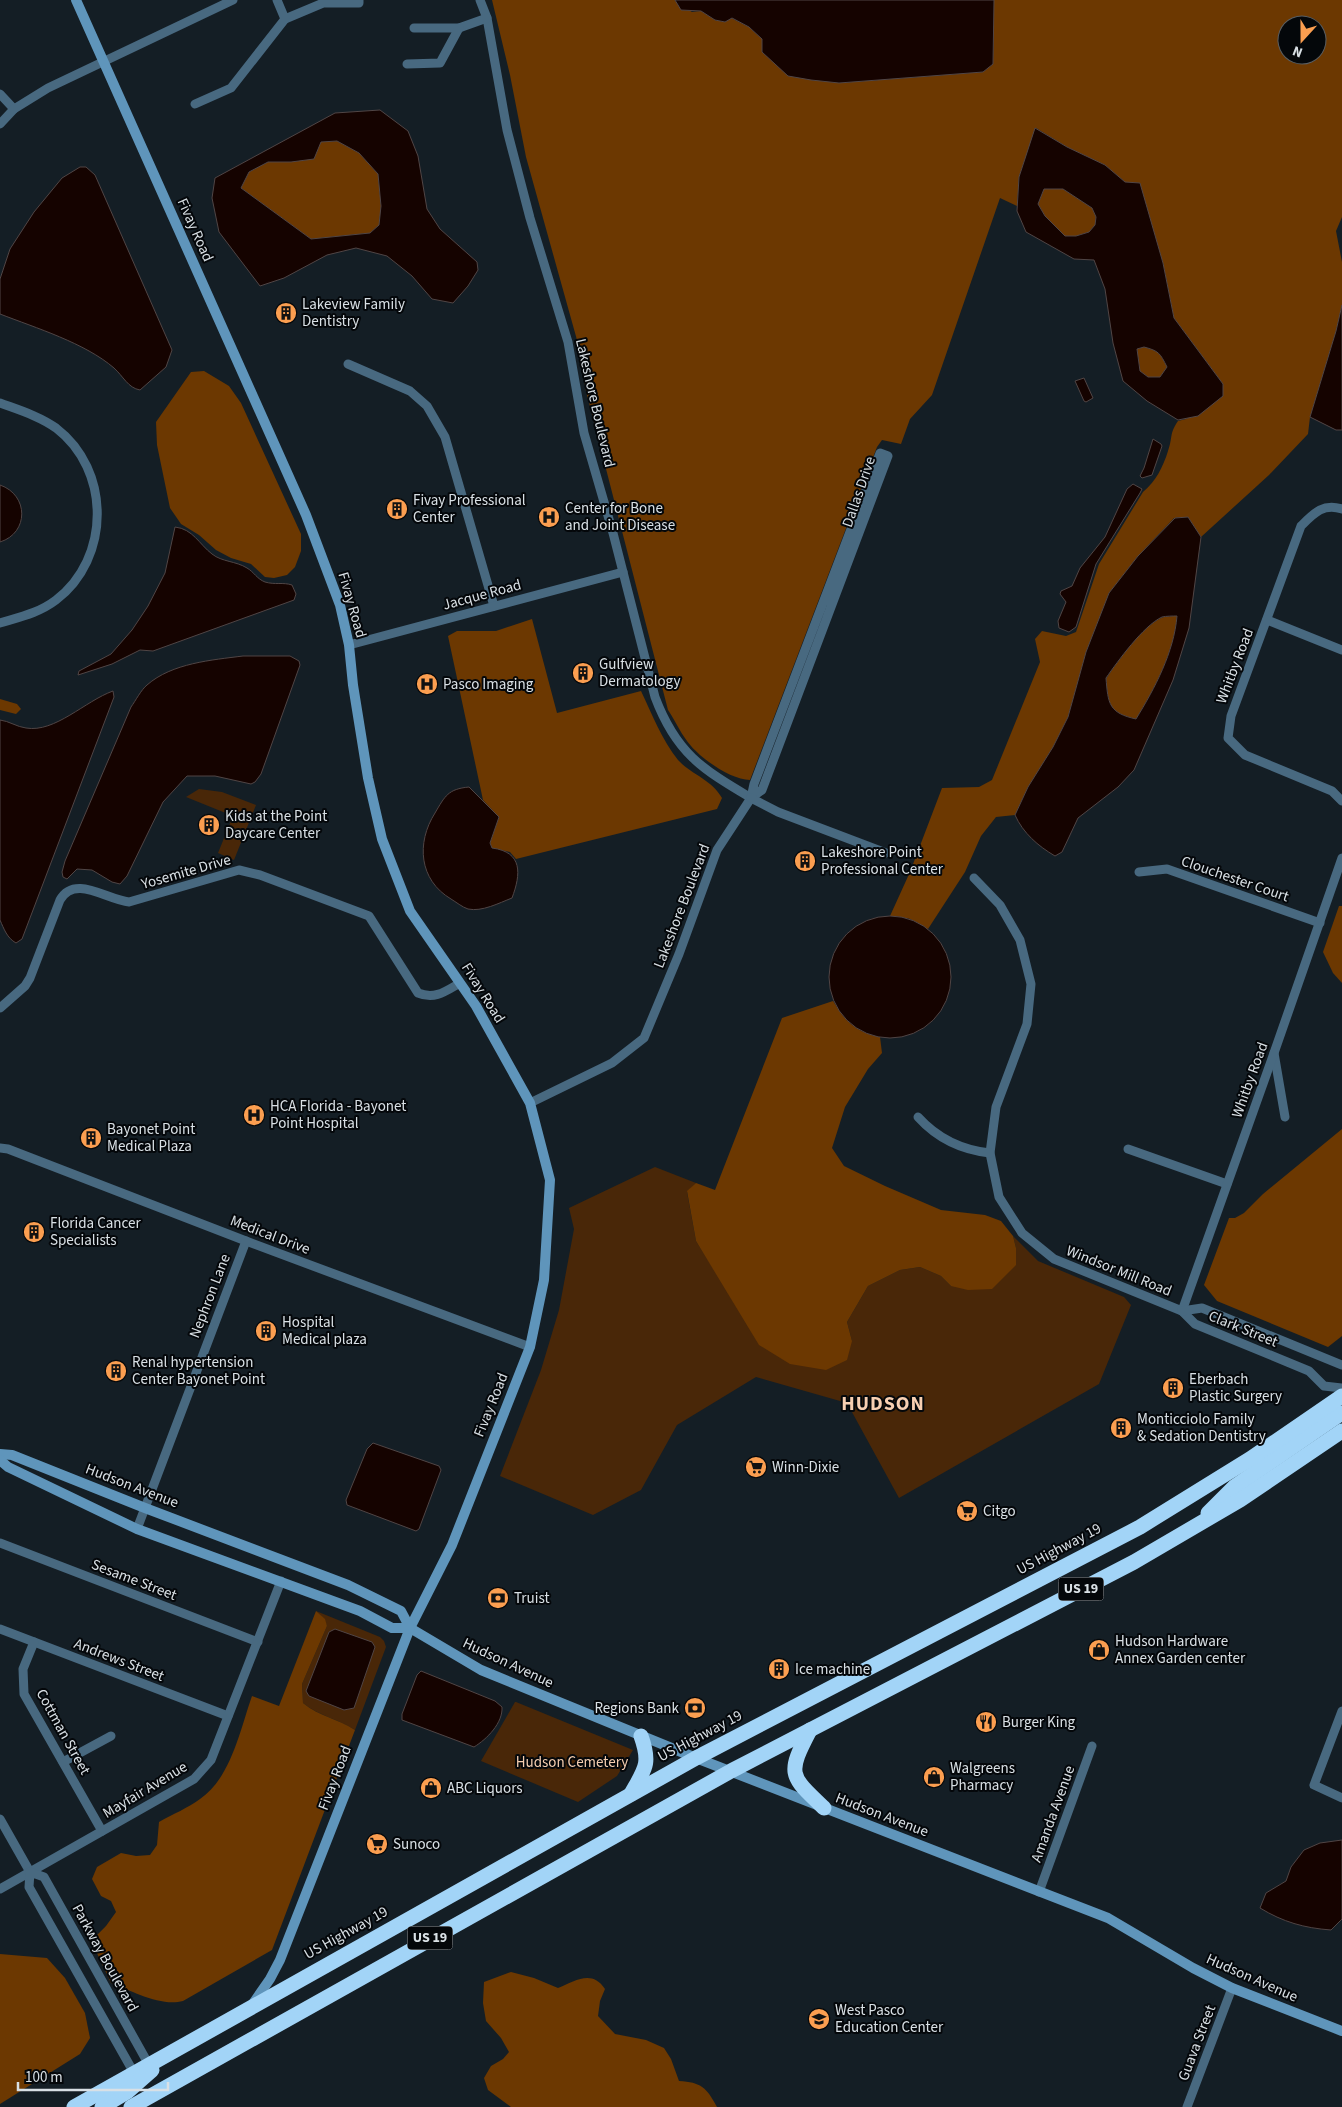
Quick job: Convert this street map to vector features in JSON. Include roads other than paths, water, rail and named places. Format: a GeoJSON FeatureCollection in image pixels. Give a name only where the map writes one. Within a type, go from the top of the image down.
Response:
{"type":"FeatureCollection","features":[{"type":"Feature","properties":{"kind":"highway","name":"US Highway 19"},"geometry":{"type":"LineString","coordinates":[[74,2107],[696,1758],[1140,1527],[1256,1455],[1342,1396]]}},
{"type":"Feature","properties":{"kind":"highway"},"geometry":{"type":"LineString","coordinates":[[1191,1530],[1234,1487],[1342,1413]]}},
{"type":"Feature","properties":{"kind":"highway","name":"US 19"},"geometry":{"type":"LineString","coordinates":[[131,2107],[731,1771],[1134,1562],[1240,1500],[1342,1431]]}},
{"type":"Feature","properties":{"kind":"highway"},"geometry":{"type":"LineString","coordinates":[[810,1730],[796,1758],[794,1774],[799,1784],[824,1808]]}},
{"type":"Feature","properties":{"kind":"highway"},"geometry":{"type":"LineString","coordinates":[[631,1794],[647,1762],[647,1752],[641,1736]]}},
{"type":"Feature","properties":{"kind":"highway"},"geometry":{"type":"LineString","coordinates":[[102,2107],[127,2092],[165,2056]]}},
{"type":"Feature","properties":{"kind":"street","name":"Fivay Road"},"geometry":{"type":"LineString","coordinates":[[76,0],[306,515],[340,605],[349,645],[366,769],[382,839],[410,911],[476,1006],[530,1103],[550,1180],[544,1280],[530,1347],[452,1545],[410,1628],[280,1960],[252,2006]]}},
{"type":"Feature","properties":{"kind":"street"},"geometry":{"type":"LineString","coordinates":[[0,124],[14,109],[48,88],[103,60],[234,0]]}},
{"type":"Feature","properties":{"kind":"street"},"geometry":{"type":"LineString","coordinates":[[277,0],[286,19]]}},
{"type":"Feature","properties":{"kind":"street"},"geometry":{"type":"LineString","coordinates":[[195,104],[231,88],[286,19],[323,2],[359,2],[359,0]]}},
{"type":"Feature","properties":{"kind":"street","name":"Lakeshore Boulevard"},"geometry":{"type":"LineString","coordinates":[[480,0],[487,18],[508,130],[530,218],[568,342],[584,433],[655,697],[663,717],[678,742],[695,762],[751,798],[716,850],[679,954],[644,1038],[612,1063],[530,1103]]}},
{"type":"Feature","properties":{"kind":"street"},"geometry":{"type":"LineString","coordinates":[[414,28],[459,28],[487,18]]}},
{"type":"Feature","properties":{"kind":"street"},"geometry":{"type":"LineString","coordinates":[[407,64],[440,63],[459,28]]}},
{"type":"Feature","properties":{"kind":"street"},"geometry":{"type":"LineString","coordinates":[[0,94],[14,109]]}},
{"type":"Feature","properties":{"kind":"street"},"geometry":{"type":"LineString","coordinates":[[348,364],[410,391],[427,406],[445,436],[494,606]]}},
{"type":"Feature","properties":{"kind":"street"},"geometry":{"type":"LineString","coordinates":[[0,403],[33,415],[56,428],[79,453],[93,483],[99,508],[96,534],[88,559],[75,582],[56,600],[36,613],[0,623]]}},
{"type":"Feature","properties":{"kind":"street","name":"Dallas Drive"},"geometry":{"type":"LineString","coordinates":[[880,454],[888,456],[762,790],[751,798],[758,775],[880,454]]}},
{"type":"Feature","properties":{"kind":"street","name":"Whitby Road"},"geometry":{"type":"LineString","coordinates":[[1342,509],[1334,507],[1316,511],[1301,526],[1268,620],[1230,716],[1228,738],[1245,755],[1332,791],[1342,801]]}},
{"type":"Feature","properties":{"kind":"street","name":"Jacque Road"},"geometry":{"type":"LineString","coordinates":[[349,645],[622,572]]}},
{"type":"Feature","properties":{"kind":"street"},"geometry":{"type":"LineString","coordinates":[[1268,620],[1342,650]]}},
{"type":"Feature","properties":{"kind":"street"},"geometry":{"type":"LineString","coordinates":[[751,798],[778,812],[886,853]]}},
{"type":"Feature","properties":{"kind":"street","name":"Whitby Road"},"geometry":{"type":"LineString","coordinates":[[1182,1311],[1342,858]]}},
{"type":"Feature","properties":{"kind":"street","name":"Yosemite Drive"},"geometry":{"type":"LineString","coordinates":[[0,1008],[25,986],[30,978],[64,893],[78,888],[86,889],[120,902],[129,902],[240,870],[260,875],[369,916],[418,993],[431,996],[439,995],[460,982]]}},
{"type":"Feature","properties":{"kind":"street","name":"Clouchester Court"},"geometry":{"type":"LineString","coordinates":[[1139,872],[1168,870],[1320,924]]}},
{"type":"Feature","properties":{"kind":"street","name":"Windsor Mill Road"},"geometry":{"type":"LineString","coordinates":[[974,878],[1000,905],[1020,940],[1031,984],[1027,1024],[996,1106],[990,1153],[999,1197],[1022,1233],[1054,1259],[1182,1311]]}},
{"type":"Feature","properties":{"kind":"street"},"geometry":{"type":"LineString","coordinates":[[1274,1053],[1285,1117]]}},
{"type":"Feature","properties":{"kind":"street"},"geometry":{"type":"LineString","coordinates":[[918,1117],[936,1135],[972,1151],[990,1153]]}},
{"type":"Feature","properties":{"kind":"street","name":"Medical Drive"},"geometry":{"type":"LineString","coordinates":[[0,1148],[8,1148],[246,1241],[530,1347]]}},
{"type":"Feature","properties":{"kind":"street"},"geometry":{"type":"LineString","coordinates":[[1128,1148],[1227,1184]]}},
{"type":"Feature","properties":{"kind":"street","name":"Nephron Lane"},"geometry":{"type":"LineString","coordinates":[[137,1529],[246,1241]]}},
{"type":"Feature","properties":{"kind":"street","name":"Clark Street"},"geometry":{"type":"LineString","coordinates":[[1182,1311],[1202,1308],[1342,1365]]}},
{"type":"Feature","properties":{"kind":"street","name":"Clark Street"},"geometry":{"type":"LineString","coordinates":[[1182,1311],[1195,1324],[1309,1371],[1324,1386],[1342,1388]]}},
{"type":"Feature","properties":{"kind":"street","name":"Hudson Avenue"},"geometry":{"type":"LineString","coordinates":[[0,1454],[12,1455],[371,1595],[401,1611],[410,1628]]}},
{"type":"Feature","properties":{"kind":"street","name":"Hudson Avenue"},"geometry":{"type":"LineString","coordinates":[[0,1460],[8,1467],[137,1529],[360,1611],[392,1628],[410,1628],[481,1670],[696,1758],[1108,1918],[1193,1968],[1232,1988],[1342,2031]]}},
{"type":"Feature","properties":{"kind":"street","name":"Sesame Street"},"geometry":{"type":"LineString","coordinates":[[0,1544],[258,1642]]}},
{"type":"Feature","properties":{"kind":"street","name":"Mayfair Avenue"},"geometry":{"type":"LineString","coordinates":[[0,1889],[194,1779],[210,1760],[281,1581]]}},
{"type":"Feature","properties":{"kind":"street","name":"Andrews Street"},"geometry":{"type":"LineString","coordinates":[[0,1629],[228,1716]]}},
{"type":"Feature","properties":{"kind":"street","name":"Cottman Street"},"geometry":{"type":"LineString","coordinates":[[34,1642],[23,1668],[24,1694],[102,1831]]}},
{"type":"Feature","properties":{"kind":"street"},"geometry":{"type":"LineString","coordinates":[[1342,1711],[1314,1785],[1342,1798]]}},
{"type":"Feature","properties":{"kind":"street"},"geometry":{"type":"LineString","coordinates":[[63,1762],[112,1736]]}},
{"type":"Feature","properties":{"kind":"street","name":"Amanda Avenue"},"geometry":{"type":"LineString","coordinates":[[1039,1892],[1092,1746]]}},
{"type":"Feature","properties":{"kind":"street","name":"Parkway Boulevard"},"geometry":{"type":"LineString","coordinates":[[0,1819],[30,1872],[29,1887],[134,2073]]}},
{"type":"Feature","properties":{"kind":"street","name":"Parkway Boulevard"},"geometry":{"type":"LineString","coordinates":[[30,1872],[44,1877],[149,2065]]}},
{"type":"Feature","properties":{"kind":"street","name":"Guava Street"},"geometry":{"type":"LineString","coordinates":[[1187,2107],[1232,1988]]}},
{"type":"Feature","properties":{"kind":"place","name":"Lakeview Family Dentistry"},"geometry":{"type":"Point","coordinates":[286,313]}},
{"type":"Feature","properties":{"kind":"place","name":"Fivay Professional Center"},"geometry":{"type":"Point","coordinates":[397,509]}},
{"type":"Feature","properties":{"kind":"place","name":"Center for Bone and Joint Disease"},"geometry":{"type":"Point","coordinates":[549,517]}},
{"type":"Feature","properties":{"kind":"place","name":"Gulfview Dermatology"},"geometry":{"type":"Point","coordinates":[583,673]}},
{"type":"Feature","properties":{"kind":"place","name":"Pasco Imaging"},"geometry":{"type":"Point","coordinates":[427,684]}},
{"type":"Feature","properties":{"kind":"place","name":"Kids at the Point Daycare Center"},"geometry":{"type":"Point","coordinates":[209,825]}},
{"type":"Feature","properties":{"kind":"place","name":"Lakeshore Point Professional Center"},"geometry":{"type":"Point","coordinates":[805,861]}},
{"type":"Feature","properties":{"kind":"place","name":"HCA Florida - Bayonet Point Hospital"},"geometry":{"type":"Point","coordinates":[254,1115]}},
{"type":"Feature","properties":{"kind":"place","name":"Bayonet Point Medical Plaza"},"geometry":{"type":"Point","coordinates":[91,1138]}},
{"type":"Feature","properties":{"kind":"place","name":"Florida Cancer Specialists"},"geometry":{"type":"Point","coordinates":[34,1232]}},
{"type":"Feature","properties":{"kind":"place","name":"Hospital Medical plaza"},"geometry":{"type":"Point","coordinates":[266,1331]}},
{"type":"Feature","properties":{"kind":"place","name":"Renal hypertension Center Bayonet Point"},"geometry":{"type":"Point","coordinates":[116,1371]}},
{"type":"Feature","properties":{"kind":"place","name":"Eberbach Plastic Surgery"},"geometry":{"type":"Point","coordinates":[1173,1388]}},
{"type":"Feature","properties":{"kind":"place","name":"Monticciolo Family & Sedation Dentistry"},"geometry":{"type":"Point","coordinates":[1121,1428]}},
{"type":"Feature","properties":{"kind":"place","name":"Winn-Dixie"},"geometry":{"type":"Point","coordinates":[756,1467]}},
{"type":"Feature","properties":{"kind":"place","name":"Citgo"},"geometry":{"type":"Point","coordinates":[967,1511]}},
{"type":"Feature","properties":{"kind":"place","name":"Truist"},"geometry":{"type":"Point","coordinates":[498,1598]}},
{"type":"Feature","properties":{"kind":"place","name":"Hudson Hardware Annex Garden center"},"geometry":{"type":"Point","coordinates":[1099,1650]}},
{"type":"Feature","properties":{"kind":"place","name":"Ice machine"},"geometry":{"type":"Point","coordinates":[779,1669]}},
{"type":"Feature","properties":{"kind":"place","name":"Regions Bank"},"geometry":{"type":"Point","coordinates":[695,1708]}},
{"type":"Feature","properties":{"kind":"place","name":"Burger King"},"geometry":{"type":"Point","coordinates":[986,1722]}},
{"type":"Feature","properties":{"kind":"place","name":"Walgreens Pharmacy"},"geometry":{"type":"Point","coordinates":[934,1777]}},
{"type":"Feature","properties":{"kind":"place","name":"ABC Liquors"},"geometry":{"type":"Point","coordinates":[431,1788]}},
{"type":"Feature","properties":{"kind":"place","name":"Sunoco"},"geometry":{"type":"Point","coordinates":[377,1844]}},
{"type":"Feature","properties":{"kind":"place","name":"West Pasco Education Center"},"geometry":{"type":"Point","coordinates":[819,2019]}},
{"type":"Feature","properties":{"kind":"district","name":"HUDSON"},"geometry":{"type":"Point","coordinates":[883,1404]}},
{"type":"Feature","properties":{"kind":"park label","name":"Hudson Cemetery"},"geometry":{"type":"Point","coordinates":[572,1762]}}]}
